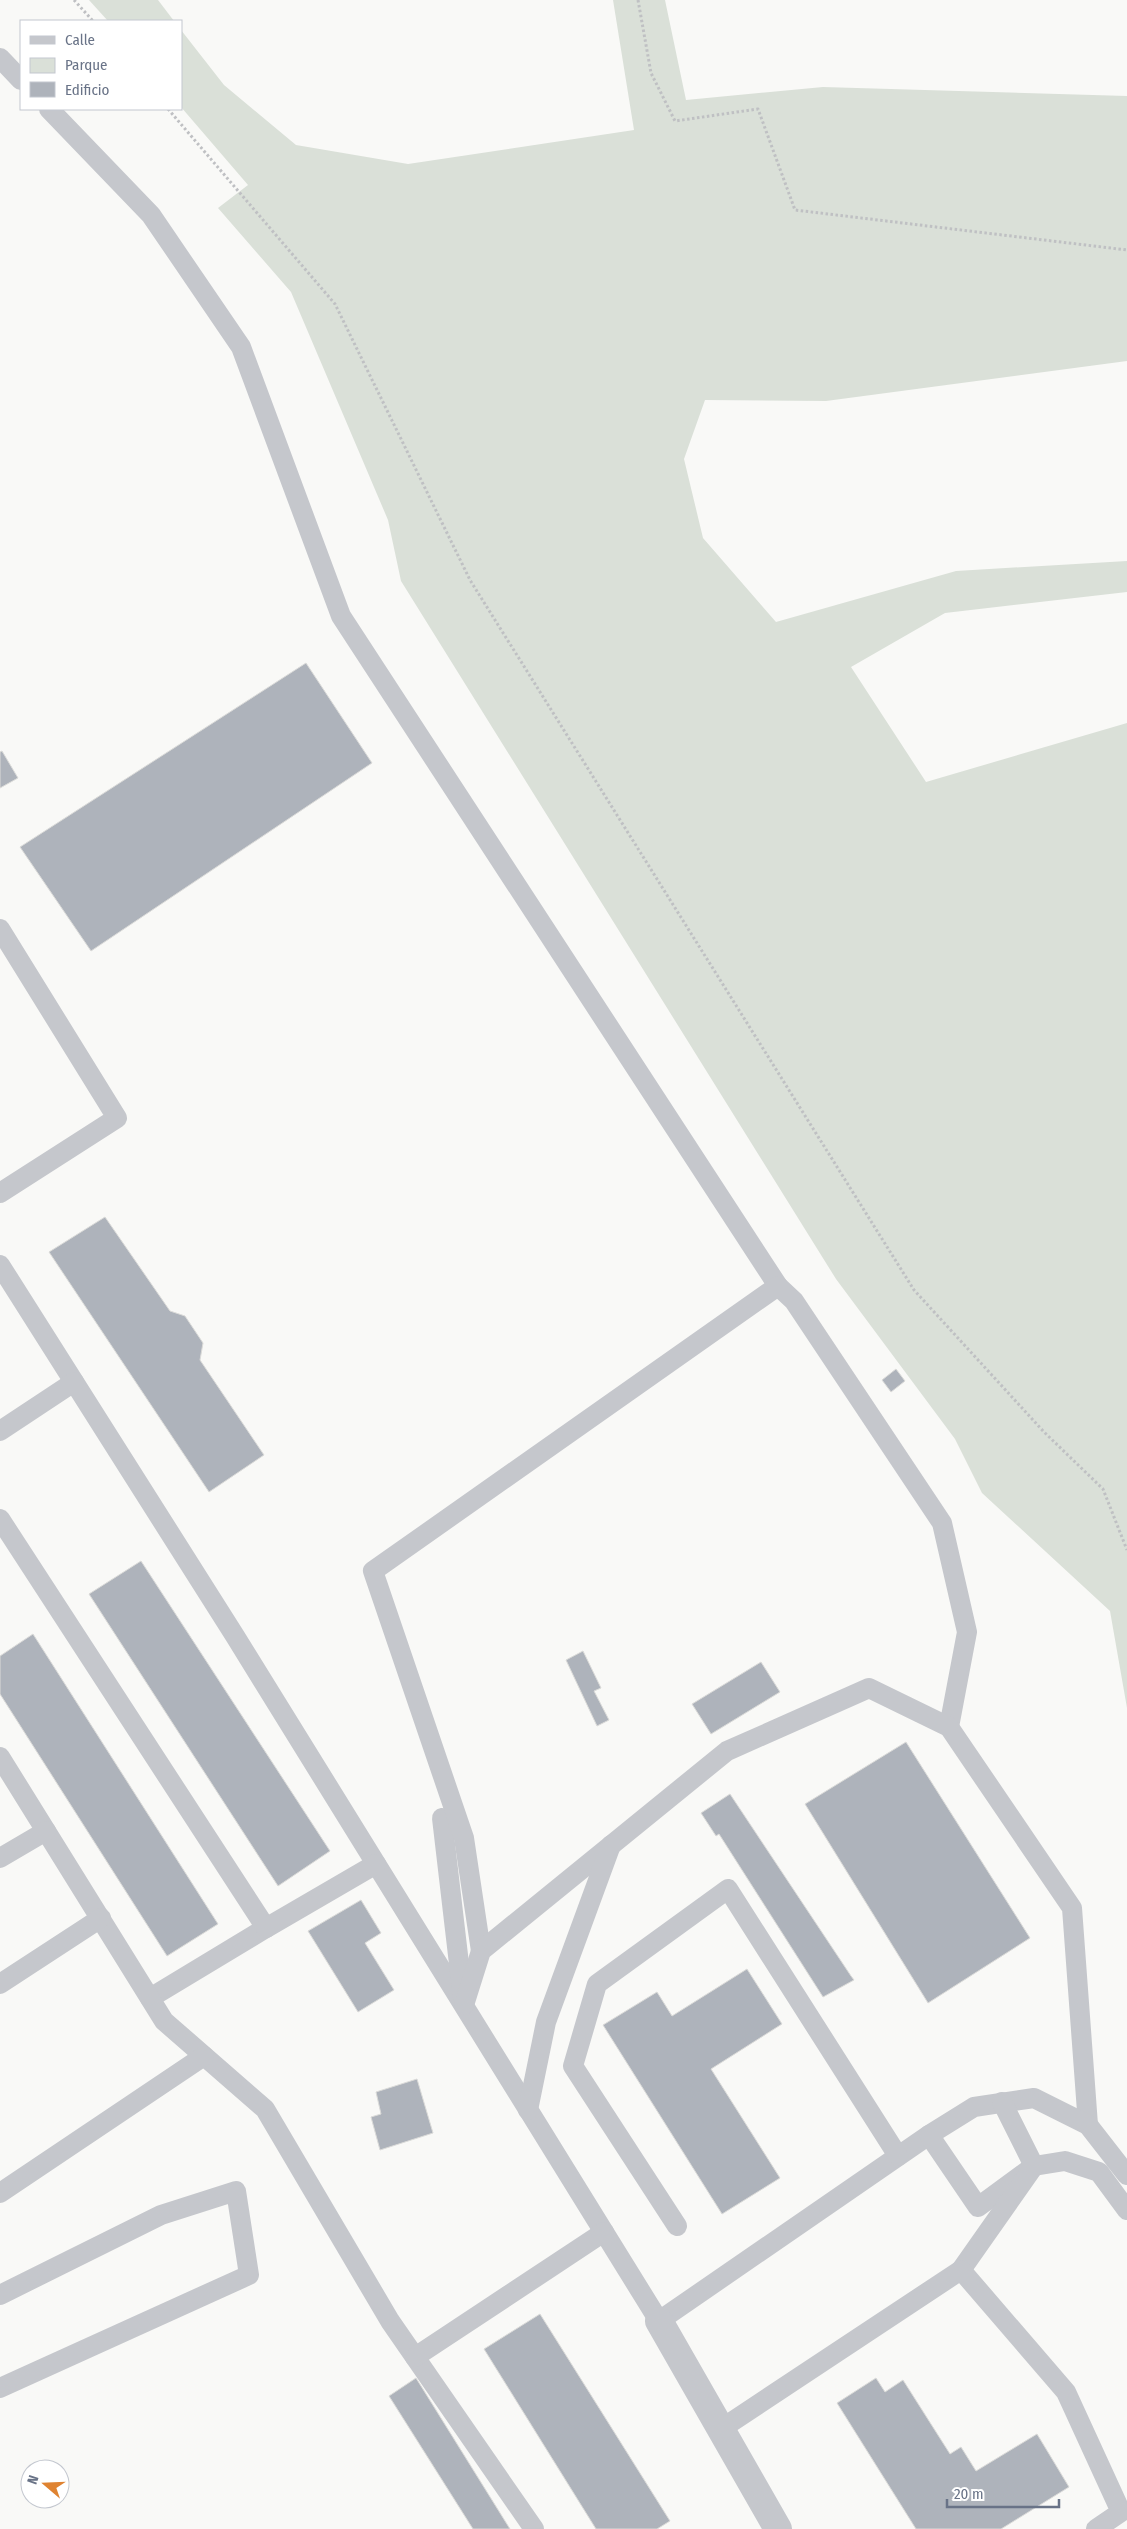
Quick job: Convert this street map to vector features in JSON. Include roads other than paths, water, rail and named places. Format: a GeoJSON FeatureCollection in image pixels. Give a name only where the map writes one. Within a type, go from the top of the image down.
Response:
{"type":"FeatureCollection","features":[{"type":"Feature","properties":{"kind":"street"},"geometry":{"type":"LineString","coordinates":[[660,2321],[778,2529]]}},
{"type":"Feature","properties":{"kind":"lane"},"geometry":{"type":"LineString","coordinates":[[0,58],[20,79]]}},
{"type":"Feature","properties":{"kind":"lane"},"geometry":{"type":"LineString","coordinates":[[50,110],[151,215],[241,346],[340,616],[778,1286],[794,1301],[942,1522],[967,1632],[949,1727]]}},
{"type":"Feature","properties":{"kind":"lane"},"geometry":{"type":"LineString","coordinates":[[0,929],[117,1118],[0,1193]]}},
{"type":"Feature","properties":{"kind":"lane"},"geometry":{"type":"LineString","coordinates":[[0,1265],[660,2321],[898,2156],[974,2107],[1034,2098],[1088,2125],[1127,2174]]}},
{"type":"Feature","properties":{"kind":"lane"},"geometry":{"type":"LineString","coordinates":[[464,2005],[481,1951],[464,1838],[373,1571],[778,1286]]}},
{"type":"Feature","properties":{"kind":"lane"},"geometry":{"type":"LineString","coordinates":[[0,1431],[74,1382]]}},
{"type":"Feature","properties":{"kind":"lane"},"geometry":{"type":"LineString","coordinates":[[0,1519],[266,1928]]}},
{"type":"Feature","properties":{"kind":"lane"},"geometry":{"type":"LineString","coordinates":[[481,1951],[727,1751],[869,1688],[949,1727],[1072,1908],[1088,2125]]}},
{"type":"Feature","properties":{"kind":"lane"},"geometry":{"type":"LineString","coordinates":[[0,1757],[164,2021],[265,2110],[390,2322],[534,2529]]}},
{"type":"Feature","properties":{"kind":"lane"},"geometry":{"type":"LineString","coordinates":[[442,1818],[464,2005]]}},
{"type":"Feature","properties":{"kind":"lane"},"geometry":{"type":"LineString","coordinates":[[0,1858],[46,1831]]}},
{"type":"Feature","properties":{"kind":"lane"},"geometry":{"type":"LineString","coordinates":[[528,2110],[546,2022],[611,1845]]}},
{"type":"Feature","properties":{"kind":"lane"},"geometry":{"type":"LineString","coordinates":[[150,1998],[376,1864]]}},
{"type":"Feature","properties":{"kind":"lane"},"geometry":{"type":"LineString","coordinates":[[677,2226],[573,2066],[597,1984],[728,1889],[898,2156]]}},
{"type":"Feature","properties":{"kind":"lane"},"geometry":{"type":"LineString","coordinates":[[0,1984],[101,1918]]}},
{"type":"Feature","properties":{"kind":"lane"},"geometry":{"type":"LineString","coordinates":[[0,2193],[204,2056]]}},
{"type":"Feature","properties":{"kind":"lane"},"geometry":{"type":"LineString","coordinates":[[1002,2102],[1034,2166]]}},
{"type":"Feature","properties":{"kind":"lane"},"geometry":{"type":"LineString","coordinates":[[929,2135],[978,2207],[1034,2166],[1065,2160],[1099,2172],[1127,2210]]}},
{"type":"Feature","properties":{"kind":"lane"},"geometry":{"type":"LineString","coordinates":[[721,2429],[960,2270],[1034,2166]]}},
{"type":"Feature","properties":{"kind":"lane"},"geometry":{"type":"LineString","coordinates":[[0,2295],[161,2215],[236,2191],[249,2275],[0,2388]]}},
{"type":"Feature","properties":{"kind":"lane"},"geometry":{"type":"LineString","coordinates":[[415,2357],[604,2232]]}},
{"type":"Feature","properties":{"kind":"lane"},"geometry":{"type":"LineString","coordinates":[[960,2270],[1066,2392],[1121,2512],[1096,2529]]}}]}
